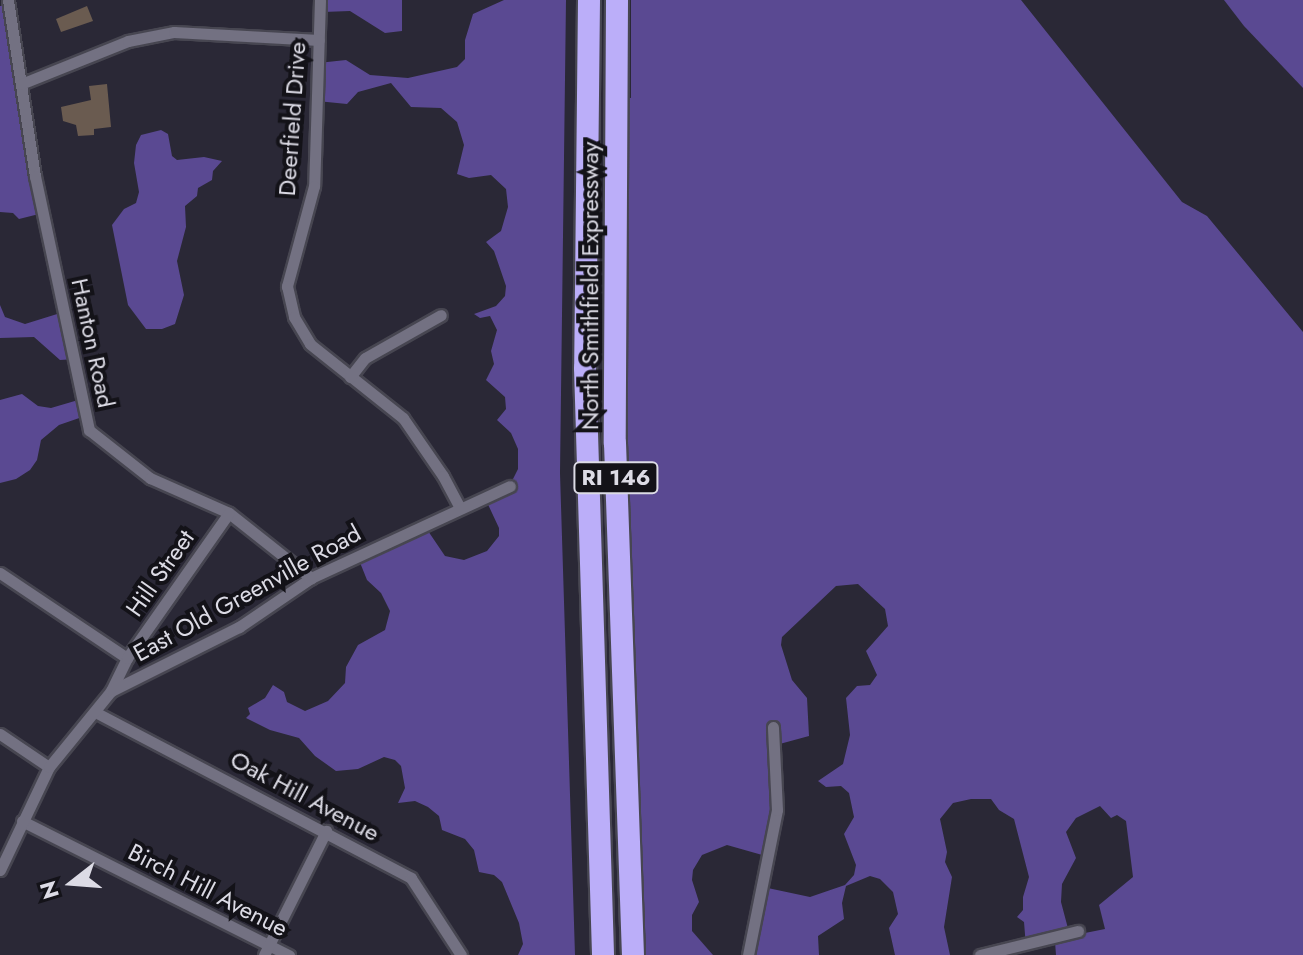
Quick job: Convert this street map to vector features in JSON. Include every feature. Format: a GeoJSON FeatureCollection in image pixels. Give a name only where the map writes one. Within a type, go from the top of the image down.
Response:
{"type":"FeatureCollection","features":[{"type":"Feature","properties":{"kind":"highway","name":"North Smithfield Expressway"},"geometry":{"type":"LineString","coordinates":[[589,0],[585,368],[603,955]]}},
{"type":"Feature","properties":{"kind":"highway","name":"North Smithfield Expressway"},"geometry":{"type":"LineString","coordinates":[[617,0],[615,471],[633,955]]}},
{"type":"Feature","properties":{"kind":"street","name":"Hanton Road"},"geometry":{"type":"LineString","coordinates":[[8,0],[35,176],[89,430],[150,478],[229,513],[311,578]]}},
{"type":"Feature","properties":{"kind":"street","name":"Deerfield Drive"},"geometry":{"type":"LineString","coordinates":[[320,0],[314,186],[287,286],[294,317],[310,344],[403,418],[443,476],[460,508]]}},
{"type":"Feature","properties":{"kind":"street"},"geometry":{"type":"LineString","coordinates":[[21,84],[128,41],[174,32],[319,40]]}},
{"type":"Feature","properties":{"kind":"street"},"geometry":{"type":"LineString","coordinates":[[350,377],[365,358],[441,315]]}},
{"type":"Feature","properties":{"kind":"street","name":"East Old Greenville Road"},"geometry":{"type":"LineString","coordinates":[[0,870],[49,767],[111,691],[239,627],[311,578],[510,486]]}},
{"type":"Feature","properties":{"kind":"street","name":"Hill Street"},"geometry":{"type":"LineString","coordinates":[[111,691],[127,658],[229,513]]}},
{"type":"Feature","properties":{"kind":"street"},"geometry":{"type":"LineString","coordinates":[[0,573],[127,658]]}},
{"type":"Feature","properties":{"kind":"street","name":"Oak Hill Avenue"},"geometry":{"type":"LineString","coordinates":[[95,712],[411,878],[461,955]]}},
{"type":"Feature","properties":{"kind":"street"},"geometry":{"type":"LineString","coordinates":[[748,955],[777,810],[773,727]]}},
{"type":"Feature","properties":{"kind":"street"},"geometry":{"type":"LineString","coordinates":[[0,734],[49,767]]}},
{"type":"Feature","properties":{"kind":"street","name":"Birch Hill Avenue"},"geometry":{"type":"LineString","coordinates":[[22,821],[267,950],[289,955]]}},
{"type":"Feature","properties":{"kind":"street"},"geometry":{"type":"LineString","coordinates":[[267,950],[326,831]]}},
{"type":"Feature","properties":{"kind":"street"},"geometry":{"type":"LineString","coordinates":[[980,955],[1078,931]]}},
{"type":"Feature","properties":{"kind":"shaded area"},"geometry":{"type":"Polygon","coordinates":[[[322,0],[402,0],[402,31],[385,33],[350,11],[323,12],[322,0]]]}},
{"type":"Feature","properties":{"kind":"shaded area"},"geometry":{"type":"Polygon","coordinates":[[[504,0],[566,0],[560,473],[575,955],[518,955],[523,944],[519,923],[502,882],[494,875],[479,872],[474,850],[465,839],[442,830],[439,816],[428,807],[415,801],[398,803],[405,788],[401,766],[395,760],[384,757],[358,769],[336,771],[315,756],[299,738],[270,730],[246,718],[250,714],[248,708],[265,698],[273,685],[284,692],[287,702],[305,711],[328,701],[345,683],[346,667],[358,645],[385,630],[390,611],[381,593],[367,580],[357,555],[424,525],[445,556],[464,560],[487,551],[499,536],[499,528],[485,498],[510,485],[518,469],[518,449],[511,433],[497,420],[506,409],[505,397],[486,380],[494,364],[491,351],[497,330],[490,316],[480,318],[474,314],[496,306],[505,296],[506,286],[494,251],[486,242],[501,231],[508,207],[506,189],[491,175],[469,178],[457,174],[464,145],[457,122],[441,108],[411,107],[391,83],[358,92],[347,104],[317,101],[318,63],[346,60],[370,75],[408,78],[457,67],[465,59],[465,40],[473,14],[504,0]]]}},
{"type":"Feature","properties":{"kind":"shaded area"},"geometry":{"type":"Polygon","coordinates":[[[631,0],[1021,0],[1182,202],[1207,216],[1303,332],[1303,955],[1056,955],[1055,942],[1026,947],[1024,922],[1017,917],[1023,910],[1029,877],[1014,819],[999,810],[991,799],[971,799],[953,803],[940,819],[947,852],[945,862],[952,877],[944,927],[950,955],[895,955],[889,928],[898,914],[893,892],[880,879],[870,876],[846,886],[842,903],[844,919],[818,936],[819,955],[746,955],[763,887],[810,897],[845,885],[854,875],[856,865],[844,834],[854,817],[849,793],[841,786],[826,787],[818,781],[843,764],[850,735],[846,698],[857,686],[870,685],[877,675],[866,651],[888,626],[885,609],[858,584],[836,586],[782,637],[781,645],[792,680],[807,698],[809,736],[776,745],[776,810],[766,856],[727,845],[702,855],[693,870],[692,880],[699,902],[692,915],[692,931],[713,955],[646,955],[627,520],[628,304],[620,304],[623,97],[631,98],[631,0]],[[1100,806],[1076,818],[1066,832],[1076,858],[1062,884],[1061,902],[1070,936],[1105,929],[1099,905],[1133,877],[1126,821],[1117,815],[1111,818],[1100,806]]]}},
{"type":"Feature","properties":{"kind":"shaded area"},"geometry":{"type":"Polygon","coordinates":[[[1224,0],[1303,0],[1303,88],[1244,26],[1224,0]]]}},
{"type":"Feature","properties":{"kind":"shaded area"},"geometry":{"type":"Polygon","coordinates":[[[0,6],[3,6],[20,84],[39,214],[19,219],[13,213],[0,212],[0,6]]]}},
{"type":"Feature","properties":{"kind":"shaded area"},"geometry":{"type":"Polygon","coordinates":[[[161,130],[168,134],[172,156],[177,160],[204,157],[222,161],[213,171],[212,180],[198,188],[197,196],[185,206],[186,227],[177,261],[184,295],[175,324],[162,329],[146,329],[128,305],[112,225],[124,209],[136,203],[139,192],[134,163],[136,145],[141,135],[161,130]]]}},
{"type":"Feature","properties":{"kind":"shaded area"},"geometry":{"type":"Polygon","coordinates":[[[0,305],[5,317],[25,324],[70,310],[75,359],[60,360],[34,337],[0,338],[0,305]]]}},
{"type":"Feature","properties":{"kind":"shaded area"},"geometry":{"type":"Polygon","coordinates":[[[22,394],[38,406],[51,408],[85,398],[88,415],[59,425],[41,440],[37,460],[30,470],[16,479],[0,483],[0,400],[22,394]]]}},
{"type":"Feature","properties":{"kind":"building"},"geometry":{"type":"Polygon","coordinates":[[[87,6],[93,21],[61,32],[56,19],[87,6]]]}},
{"type":"Feature","properties":{"kind":"building"},"geometry":{"type":"Polygon","coordinates":[[[107,84],[111,127],[94,129],[94,135],[78,136],[76,125],[63,121],[61,107],[91,100],[89,86],[107,84]]]}}]}
